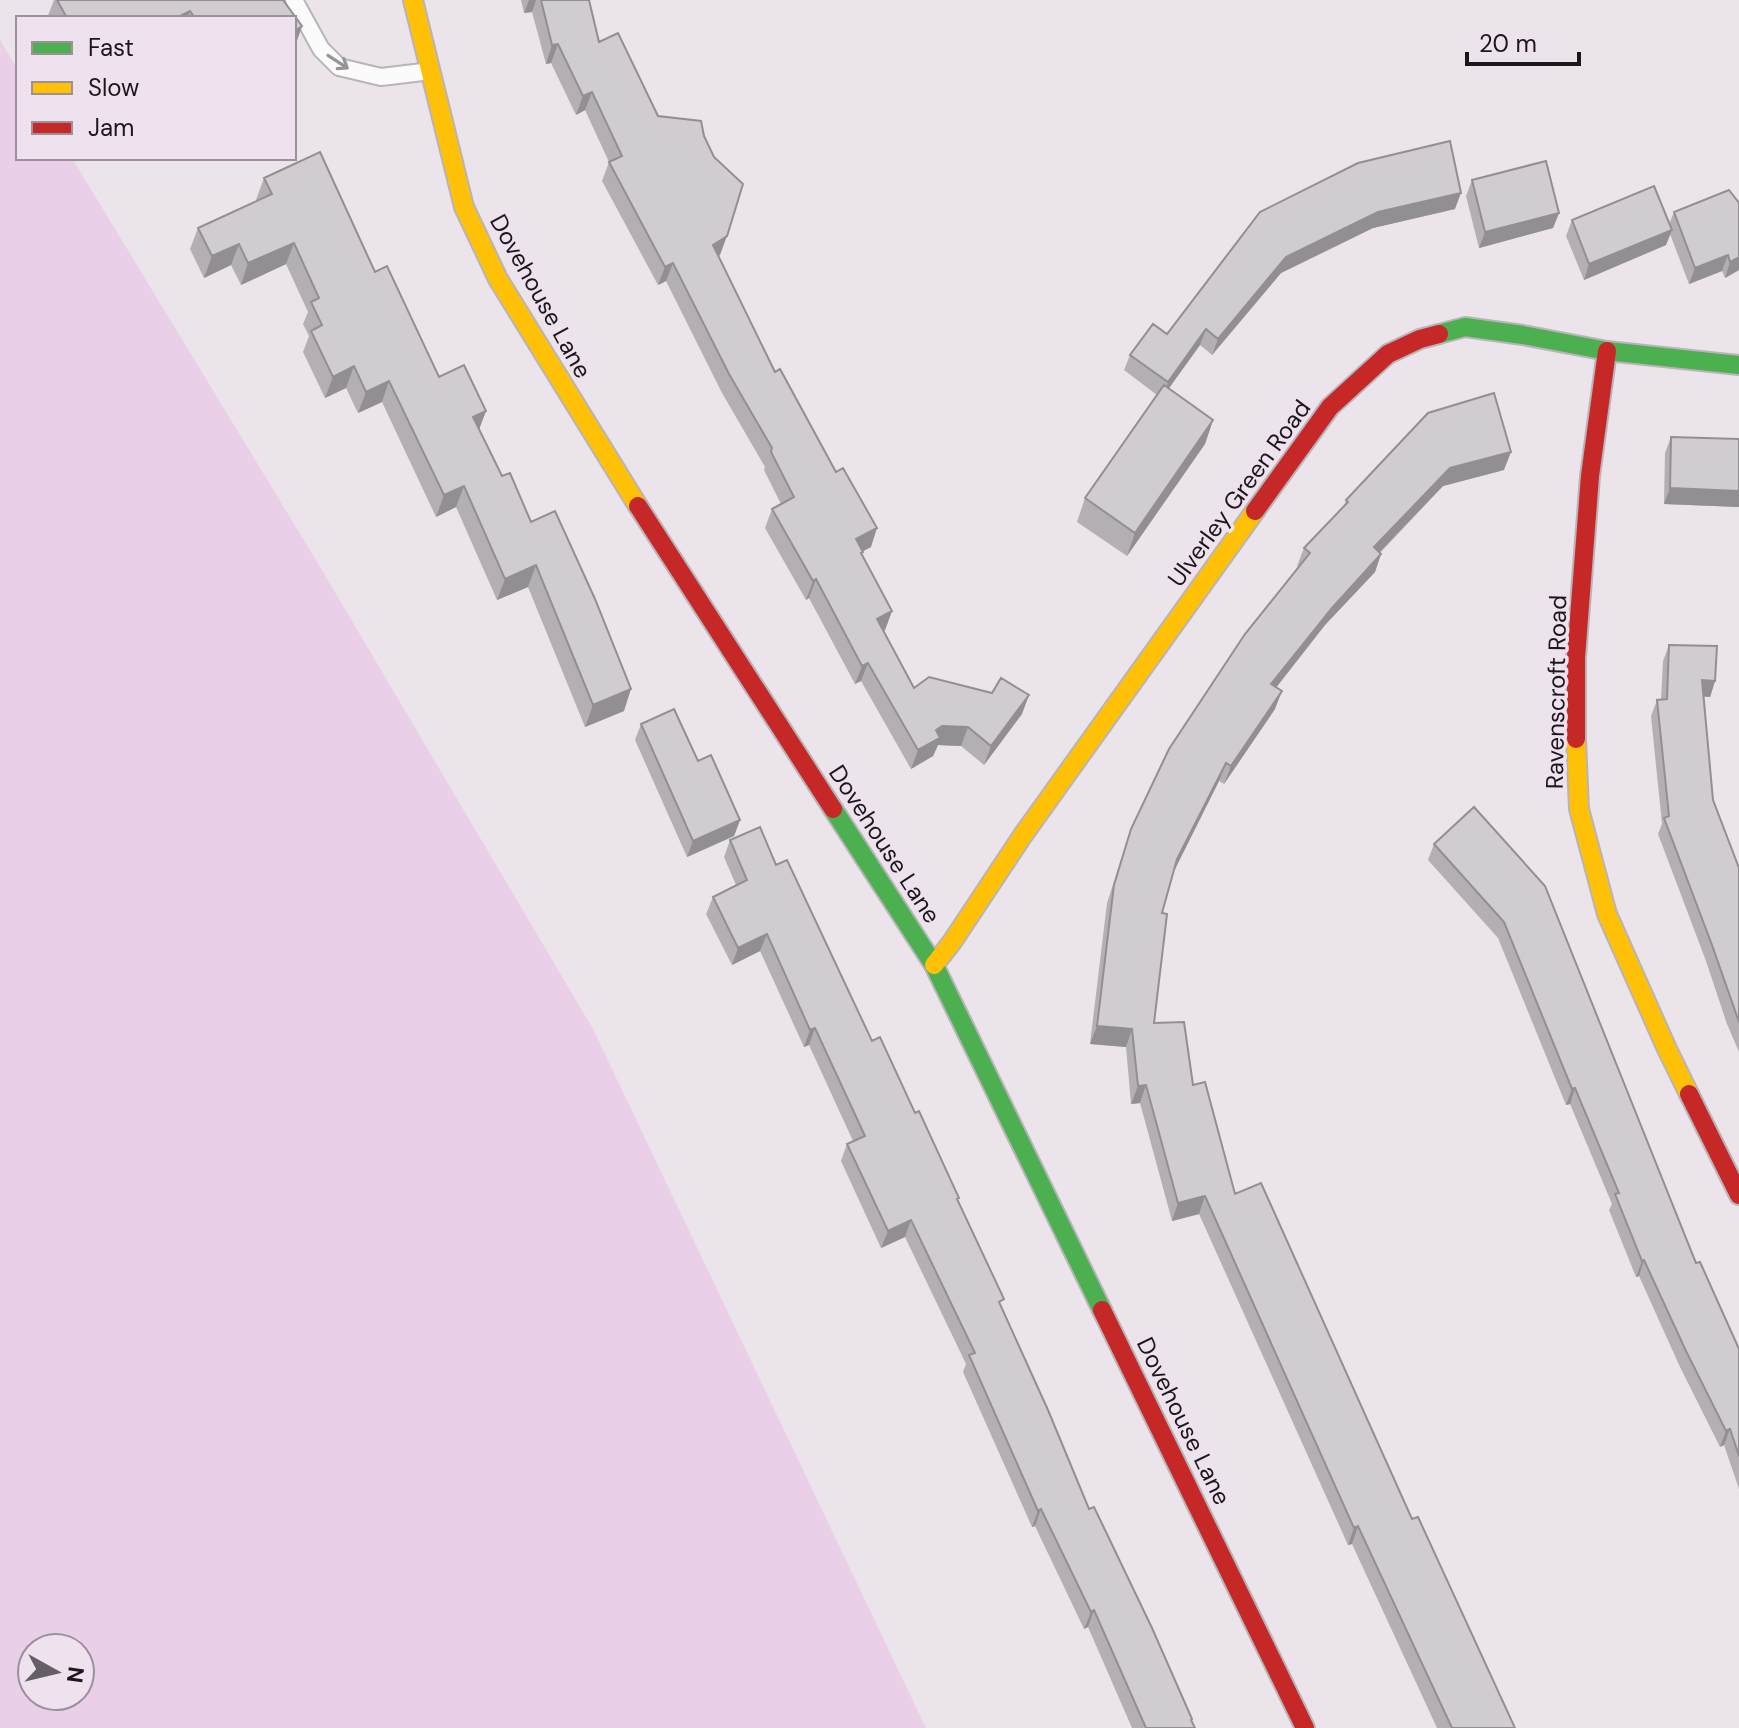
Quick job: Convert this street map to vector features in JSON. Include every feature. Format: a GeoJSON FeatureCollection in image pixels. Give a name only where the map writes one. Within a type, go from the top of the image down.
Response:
{"type":"FeatureCollection","features":[{"type":"Feature","properties":{"kind":"street","name":"Dovehouse Lane"},"geometry":{"type":"LineString","coordinates":[[413,0],[464,207],[498,279],[632,497],[934,965],[1305,1728]]}},
{"type":"Feature","properties":{"kind":"street","name":"Ulverley Green Road"},"geometry":{"type":"LineString","coordinates":[[934,965],[1069,770],[1330,407],[1388,354],[1420,339],[1465,327],[1607,351],[1739,365]]}},
{"type":"Feature","properties":{"kind":"street","name":"Ravenscroft Road"},"geometry":{"type":"LineString","coordinates":[[1607,351],[1590,476],[1576,657],[1579,809],[1607,914],[1667,1049],[1739,1195]]}},
{"type":"Feature","properties":{"kind":"lane"},"geometry":{"type":"LineString","coordinates":[[294,0],[321,49],[339,67],[381,77],[431,71]]}},
{"type":"Feature","properties":{"kind":"shaded area"},"geometry":{"type":"Polygon","coordinates":[[[0,40],[16,67],[16,160],[73,160],[319,565],[593,1029],[926,1728],[0,1728],[0,40]]]}},
{"type":"Feature","properties":{"kind":"building"},"geometry":{"type":"Polygon","coordinates":[[[57,0],[283,0],[295,16],[194,16],[190,11],[180,16],[66,16],[57,0]]]}},
{"type":"Feature","properties":{"kind":"building"},"geometry":{"type":"Polygon","coordinates":[[[541,0],[589,0],[599,42],[618,33],[658,116],[701,121],[714,157],[743,184],[727,236],[713,245],[775,372],[780,369],[836,472],[843,468],[877,528],[856,539],[892,611],[877,619],[914,688],[929,677],[992,693],[1001,678],[1029,695],[991,746],[968,727],[942,726],[936,730],[940,738],[918,750],[868,663],[862,666],[816,579],[813,581],[772,509],[794,497],[771,452],[772,448],[729,374],[673,263],[665,267],[609,162],[622,156],[592,92],[583,96],[558,44],[552,45],[541,0]]]}},
{"type":"Feature","properties":{"kind":"building"},"geometry":{"type":"Polygon","coordinates":[[[1450,141],[1461,193],[1378,212],[1286,257],[1218,339],[1206,329],[1168,382],[1130,355],[1153,324],[1167,334],[1260,212],[1358,163],[1450,141]]]}},
{"type":"Feature","properties":{"kind":"building"},"geometry":{"type":"Polygon","coordinates":[[[320,152],[375,272],[387,266],[439,377],[464,365],[486,411],[473,417],[502,476],[510,473],[531,522],[555,511],[631,689],[593,705],[536,565],[505,579],[464,486],[444,495],[389,381],[366,392],[354,366],[333,377],[311,331],[322,325],[311,302],[319,298],[294,243],[248,263],[239,244],[212,256],[198,228],[272,194],[264,178],[320,152]]]}},
{"type":"Feature","properties":{"kind":"building"},"geometry":{"type":"Polygon","coordinates":[[[1546,161],[1559,213],[1485,232],[1472,180],[1546,161]]]}},
{"type":"Feature","properties":{"kind":"building"},"geometry":{"type":"Polygon","coordinates":[[[1654,186],[1672,230],[1589,264],[1572,220],[1654,186]]]}},
{"type":"Feature","properties":{"kind":"building"},"geometry":{"type":"Polygon","coordinates":[[[1729,190],[1739,203],[1739,257],[1730,262],[1728,255],[1695,268],[1674,212],[1729,190]]]}},
{"type":"Feature","properties":{"kind":"building"},"geometry":{"type":"Polygon","coordinates":[[[1164,385],[1213,420],[1135,533],[1085,498],[1164,385]]]}},
{"type":"Feature","properties":{"kind":"building"},"geometry":{"type":"Polygon","coordinates":[[[1494,393],[1511,452],[1450,468],[1374,547],[1381,554],[1332,608],[1271,684],[1282,691],[1231,766],[1226,763],[1177,859],[1162,913],[1167,914],[1154,1023],[1184,1022],[1193,1085],[1205,1082],[1235,1194],[1261,1183],[1412,1519],[1418,1517],[1515,1728],[1452,1728],[1358,1526],[1354,1528],[1205,1196],[1178,1203],[1146,1085],[1138,1086],[1132,1029],[1097,1026],[1114,885],[1131,829],[1169,749],[1245,634],[1310,553],[1304,548],[1348,502],[1346,500],[1428,413],[1494,393]]]}},
{"type":"Feature","properties":{"kind":"building"},"geometry":{"type":"Polygon","coordinates":[[[1671,437],[1739,439],[1739,491],[1670,488],[1671,437]]]}},
{"type":"Feature","properties":{"kind":"building"},"geometry":{"type":"Polygon","coordinates":[[[1669,645],[1717,646],[1715,681],[1702,680],[1713,800],[1739,868],[1739,1022],[1664,818],[1669,816],[1657,700],[1667,699],[1669,645]]]}},
{"type":"Feature","properties":{"kind":"building"},"geometry":{"type":"Polygon","coordinates":[[[674,709],[698,761],[711,755],[740,820],[693,841],[641,724],[674,709]]]}},
{"type":"Feature","properties":{"kind":"building"},"geometry":{"type":"Polygon","coordinates":[[[1474,807],[1545,886],[1696,1263],[1700,1262],[1739,1349],[1739,1456],[1730,1429],[1726,1431],[1642,1261],[1615,1194],[1619,1193],[1575,1088],[1572,1089],[1504,922],[1434,844],[1474,807]]]}},
{"type":"Feature","properties":{"kind":"building"},"geometry":{"type":"Polygon","coordinates":[[[760,827],[776,865],[787,860],[872,1041],[880,1037],[915,1113],[919,1111],[1004,1299],[999,1302],[1089,1509],[1094,1507],[1152,1628],[1195,1728],[1146,1728],[1094,1610],[1091,1612],[1041,1509],[1038,1511],[969,1355],[975,1353],[911,1220],[888,1231],[847,1144],[865,1136],[815,1028],[810,1030],[767,934],[738,948],[713,897],[747,880],[730,840],[760,827]]]}},
{"type":"Feature","properties":{"kind":"traffic: fast"},"geometry":{"type":"LineString","coordinates":[[1439,334],[1465,327],[1607,351],[1739,365]]}},
{"type":"Feature","properties":{"kind":"traffic: fast"},"geometry":{"type":"LineString","coordinates":[[833,809],[934,965],[1102,1310]]}},
{"type":"Feature","properties":{"kind":"traffic: slow"},"geometry":{"type":"LineString","coordinates":[[413,0],[464,207],[498,279],[638,506]]}},
{"type":"Feature","properties":{"kind":"traffic: slow"},"geometry":{"type":"LineString","coordinates":[[934,965],[1255,511]]}},
{"type":"Feature","properties":{"kind":"traffic: slow"},"geometry":{"type":"LineString","coordinates":[[1576,739],[1579,809],[1607,914],[1689,1094]]}},
{"type":"Feature","properties":{"kind":"traffic: jam"},"geometry":{"type":"LineString","coordinates":[[1255,511],[1330,407],[1388,354],[1439,334]]}},
{"type":"Feature","properties":{"kind":"traffic: jam"},"geometry":{"type":"LineString","coordinates":[[1576,739],[1576,657],[1590,476],[1607,351]]}},
{"type":"Feature","properties":{"kind":"traffic: jam"},"geometry":{"type":"LineString","coordinates":[[638,506],[833,809]]}},
{"type":"Feature","properties":{"kind":"traffic: jam"},"geometry":{"type":"LineString","coordinates":[[1689,1094],[1739,1195]]}},
{"type":"Feature","properties":{"kind":"traffic: jam"},"geometry":{"type":"LineString","coordinates":[[1102,1310],[1305,1728]]}}]}
